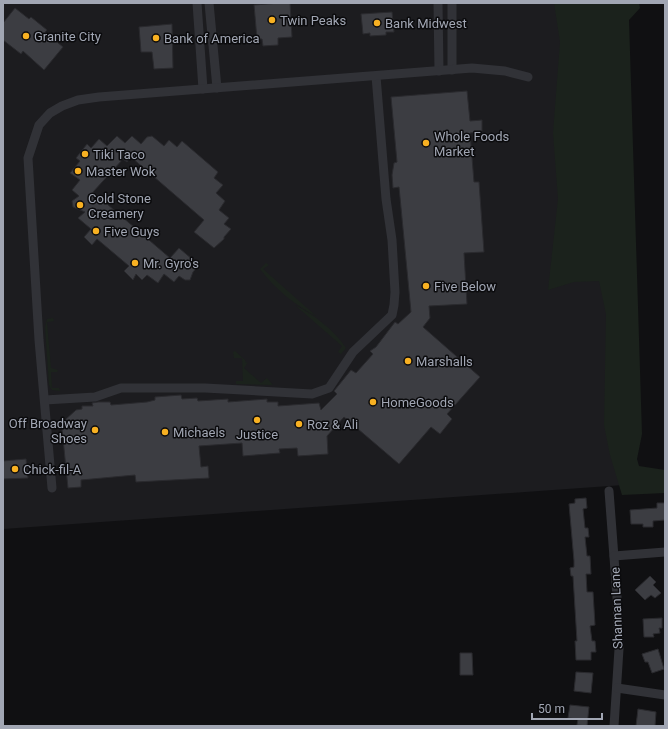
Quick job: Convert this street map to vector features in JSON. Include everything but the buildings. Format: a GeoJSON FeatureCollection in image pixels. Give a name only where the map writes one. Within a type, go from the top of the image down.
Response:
{"type":"FeatureCollection","features":[{"type":"Feature","properties":{"kind":"street"},"geometry":{"type":"LineString","coordinates":[[197,3],[203,89]]}},
{"type":"Feature","properties":{"kind":"street"},"geometry":{"type":"LineString","coordinates":[[209,3],[217,88]]}},
{"type":"Feature","properties":{"kind":"street"},"geometry":{"type":"LineString","coordinates":[[438,3],[439,71]]}},
{"type":"Feature","properties":{"kind":"street"},"geometry":{"type":"LineString","coordinates":[[452,3],[452,70]]}},
{"type":"Feature","properties":{"kind":"street"},"geometry":{"type":"LineString","coordinates":[[52,488],[28,158],[39,125],[50,113],[62,106],[78,100],[472,68],[505,71],[528,77]]}},
{"type":"Feature","properties":{"kind":"street"},"geometry":{"type":"LineString","coordinates":[[45,400],[95,397],[121,388],[205,388],[312,394],[328,388],[353,352],[392,315],[394,305],[396,292],[392,240],[386,199],[376,76]]}},
{"type":"Feature","properties":{"kind":"street","name":"Shannan Lane"},"geometry":{"type":"LineString","coordinates":[[609,491],[619,648],[614,726]]}},
{"type":"Feature","properties":{"kind":"street"},"geometry":{"type":"LineString","coordinates":[[614,556],[665,552]]}},
{"type":"Feature","properties":{"kind":"street"},"geometry":{"type":"LineString","coordinates":[[617,688],[665,695]]}},
{"type":"Feature","properties":{"kind":"shaded area"},"geometry":{"type":"Polygon","coordinates":[[[3,3],[600,3],[623,485],[3,529],[3,3]]]}},
{"type":"Feature","properties":{"kind":"shaded area"},"geometry":{"type":"Polygon","coordinates":[[[554,3],[639,3],[640,8],[629,20],[642,434],[637,459],[639,466],[665,470],[665,493],[622,495],[610,455],[604,425],[606,314],[599,281],[574,282],[548,290],[558,199],[553,133],[560,42],[554,3]]]}},
{"type":"Feature","properties":{"kind":"shaded area"},"geometry":{"type":"Polygon","coordinates":[[[266,263],[269,265],[263,269],[316,316],[293,302],[272,283],[260,269],[266,263]]]}},
{"type":"Feature","properties":{"kind":"shaded area"},"geometry":{"type":"Polygon","coordinates":[[[295,305],[316,318],[336,335],[346,348],[341,354],[338,352],[342,346],[295,305]]]}},
{"type":"Feature","properties":{"kind":"shaded area"},"geometry":{"type":"Polygon","coordinates":[[[53,318],[54,321],[47,322],[51,368],[58,370],[57,372],[51,372],[52,388],[59,388],[60,391],[52,390],[49,385],[45,328],[47,319],[53,318]]]}},
{"type":"Feature","properties":{"kind":"shaded area"},"geometry":{"type":"Polygon","coordinates":[[[235,351],[245,360],[246,363],[248,362],[244,368],[261,383],[267,378],[273,385],[236,384],[236,381],[243,381],[242,358],[234,358],[233,352],[235,351]]]}},
{"type":"Feature","properties":{"kind":"place","name":"Twin Peaks"},"geometry":{"type":"Point","coordinates":[272,20]}},
{"type":"Feature","properties":{"kind":"place","name":"Bank Midwest"},"geometry":{"type":"Point","coordinates":[377,23]}},
{"type":"Feature","properties":{"kind":"place","name":"Granite City"},"geometry":{"type":"Point","coordinates":[26,36]}},
{"type":"Feature","properties":{"kind":"place","name":"Bank of America"},"geometry":{"type":"Point","coordinates":[156,38]}},
{"type":"Feature","properties":{"kind":"place","name":"Whole Foods Market"},"geometry":{"type":"Point","coordinates":[426,143]}},
{"type":"Feature","properties":{"kind":"place","name":"Tiki Taco"},"geometry":{"type":"Point","coordinates":[85,154]}},
{"type":"Feature","properties":{"kind":"place","name":"Master Wok"},"geometry":{"type":"Point","coordinates":[78,171]}},
{"type":"Feature","properties":{"kind":"place","name":"Cold Stone Creamery"},"geometry":{"type":"Point","coordinates":[80,205]}},
{"type":"Feature","properties":{"kind":"place","name":"Five Guys"},"geometry":{"type":"Point","coordinates":[96,231]}},
{"type":"Feature","properties":{"kind":"place","name":"Mr. Gyro's"},"geometry":{"type":"Point","coordinates":[135,263]}},
{"type":"Feature","properties":{"kind":"place","name":"Five Below"},"geometry":{"type":"Point","coordinates":[426,286]}},
{"type":"Feature","properties":{"kind":"place","name":"Marshalls"},"geometry":{"type":"Point","coordinates":[408,361]}},
{"type":"Feature","properties":{"kind":"place","name":"HomeGoods"},"geometry":{"type":"Point","coordinates":[373,402]}},
{"type":"Feature","properties":{"kind":"place","name":"Justice"},"geometry":{"type":"Point","coordinates":[257,420]}},
{"type":"Feature","properties":{"kind":"place","name":"Roz & Ali"},"geometry":{"type":"Point","coordinates":[299,424]}},
{"type":"Feature","properties":{"kind":"place","name":"Off Broadway Shoes"},"geometry":{"type":"Point","coordinates":[95,430]}},
{"type":"Feature","properties":{"kind":"place","name":"Michaels"},"geometry":{"type":"Point","coordinates":[165,432]}},
{"type":"Feature","properties":{"kind":"place","name":"Chick-fil-A"},"geometry":{"type":"Point","coordinates":[15,469]}}]}
